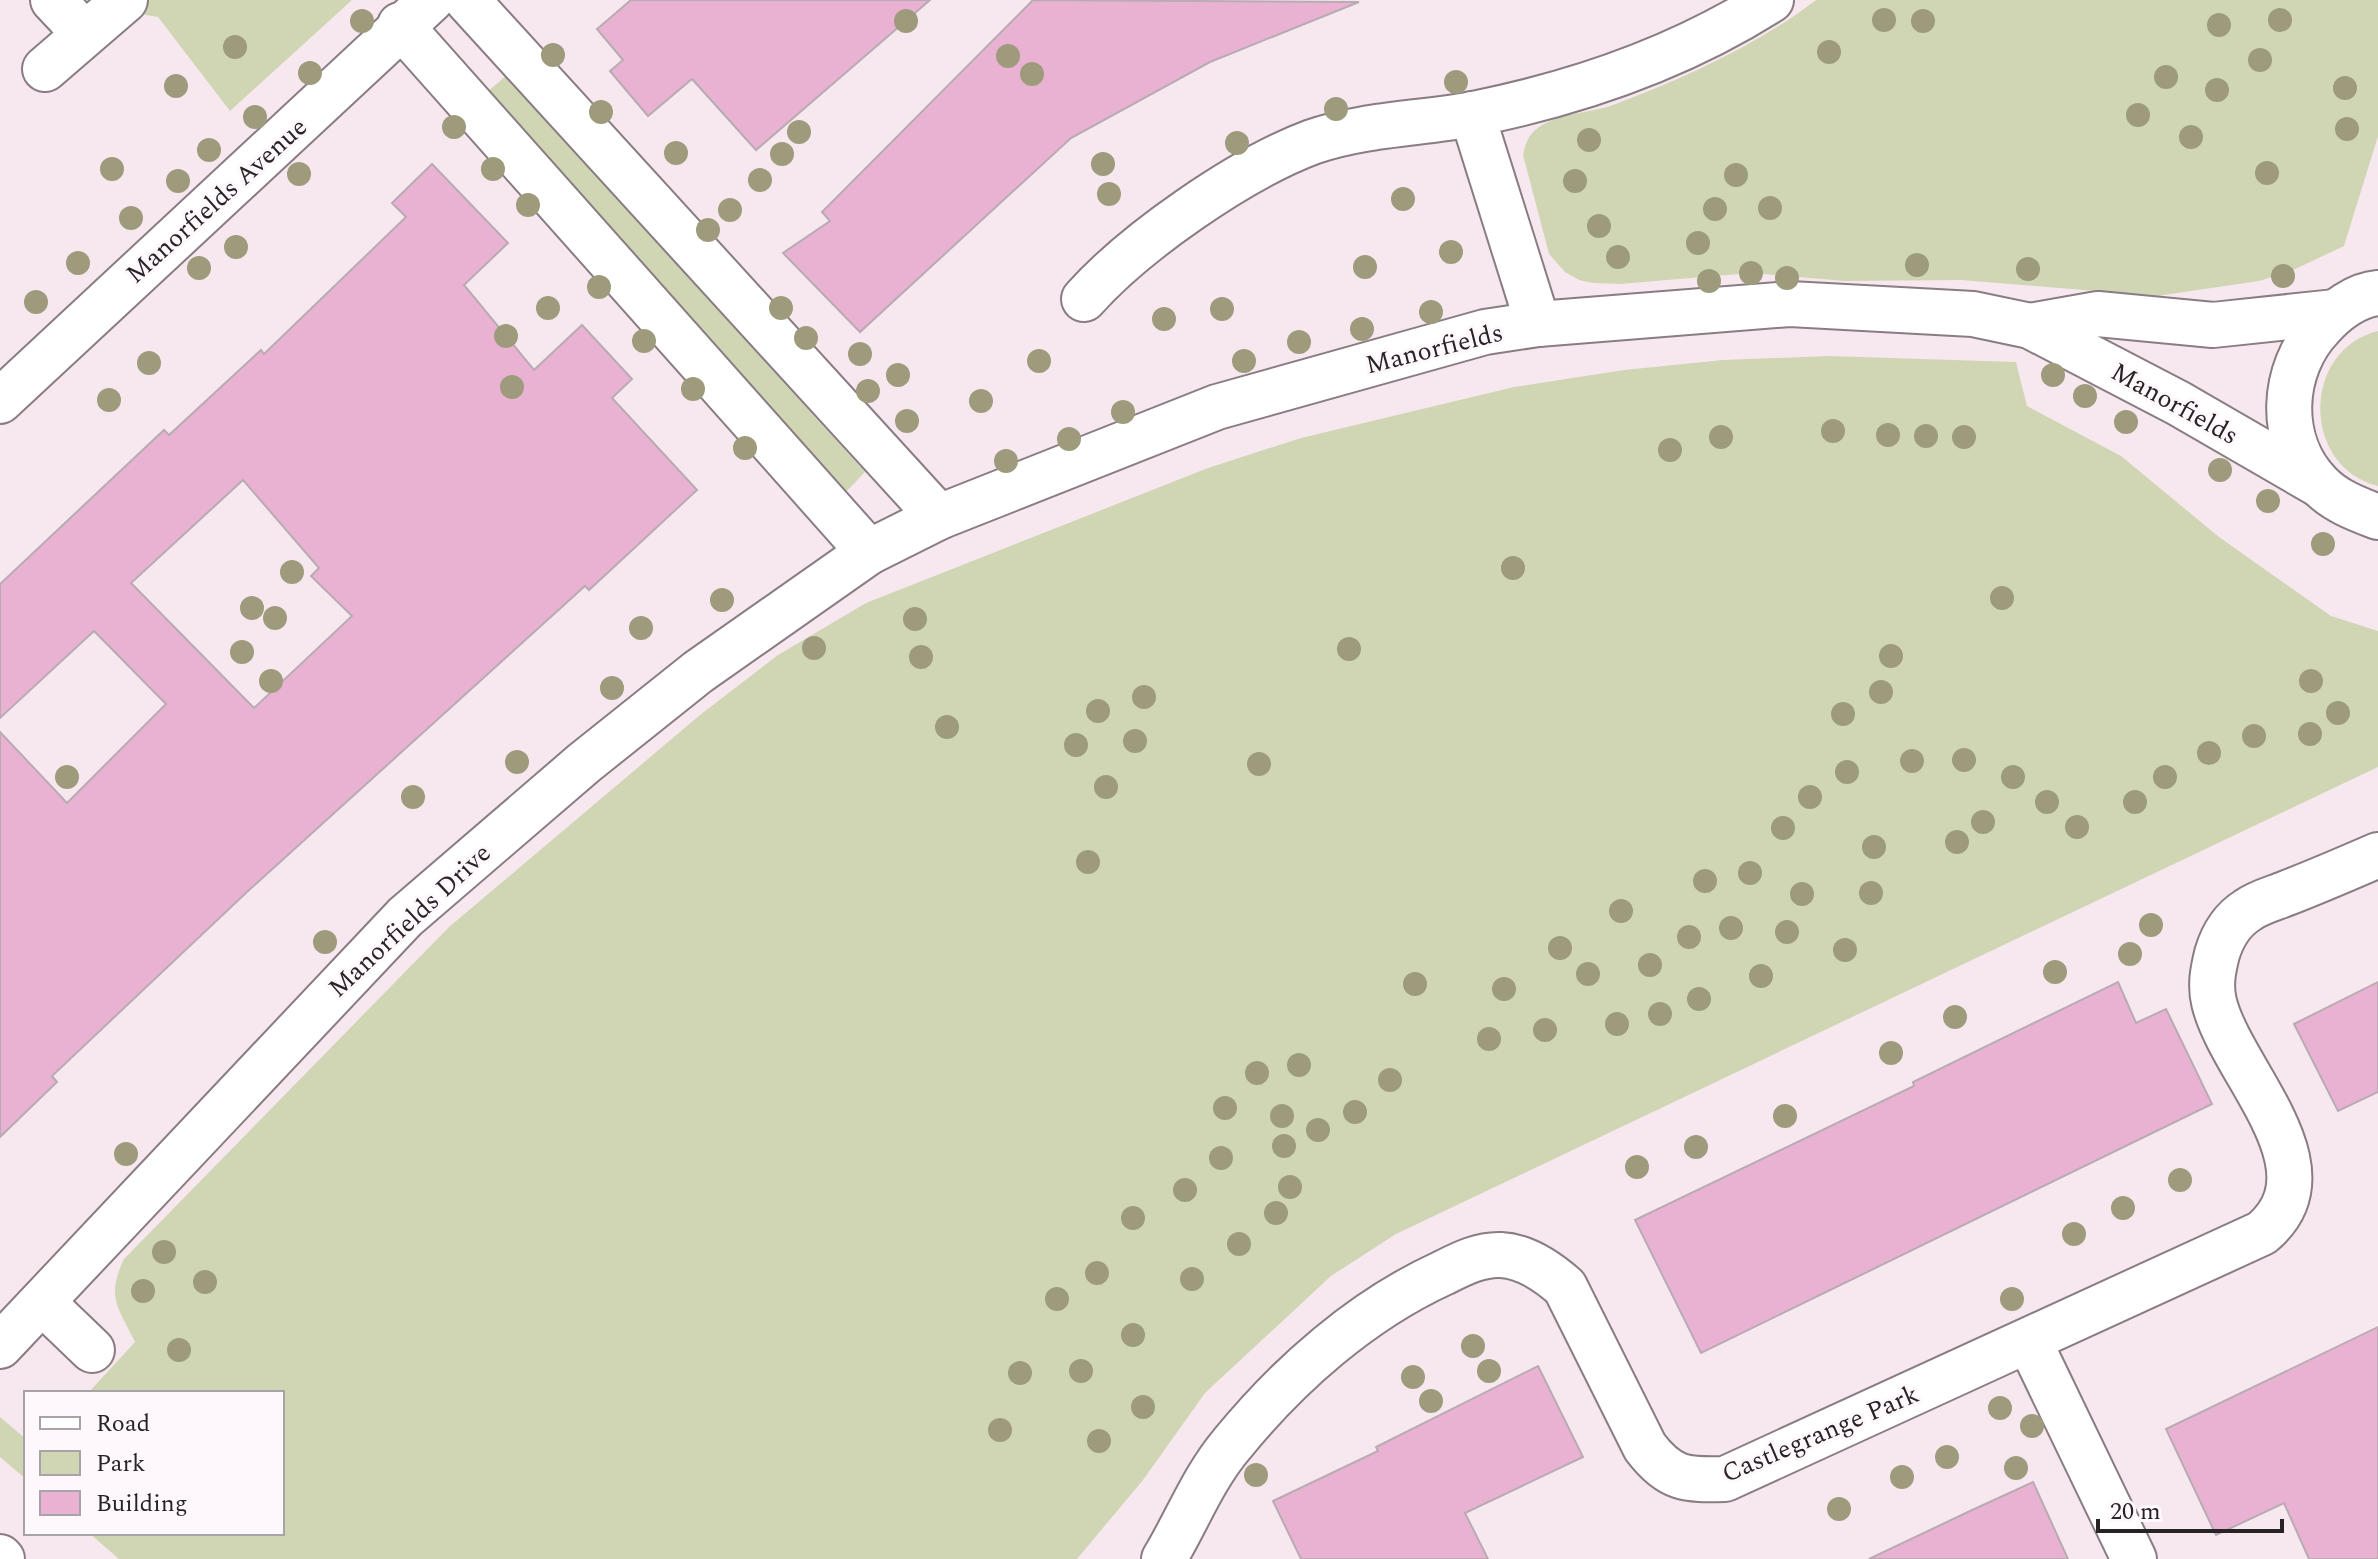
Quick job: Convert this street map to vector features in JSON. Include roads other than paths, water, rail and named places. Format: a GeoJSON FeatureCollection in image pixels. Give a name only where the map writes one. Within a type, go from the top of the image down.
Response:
{"type":"FeatureCollection","features":[{"type":"Feature","properties":{"kind":"street"},"geometry":{"type":"LineString","coordinates":[[53,0],[84,33]]}},
{"type":"Feature","properties":{"kind":"street"},"geometry":{"type":"LineString","coordinates":[[45,69],[125,0]]}},
{"type":"Feature","properties":{"kind":"street"},"geometry":{"type":"LineString","coordinates":[[467,0],[939,517]]}},
{"type":"Feature","properties":{"kind":"street"},"geometry":{"type":"LineString","coordinates":[[1084,299],[1102,278],[1174,223],[1251,171],[1313,142],[1472,114],[1558,94],[1651,63],[1771,0]]}},
{"type":"Feature","properties":{"kind":"street"},"geometry":{"type":"LineString","coordinates":[[416,13],[869,552]]}},
{"type":"Feature","properties":{"kind":"street","name":"Manorfields Avenue"},"geometry":{"type":"LineString","coordinates":[[0,401],[416,13]]}},
{"type":"Feature","properties":{"kind":"street"},"geometry":{"type":"LineString","coordinates":[[1472,114],[1538,324]]}},
{"type":"Feature","properties":{"kind":"street"},"geometry":{"type":"LineString","coordinates":[[2318,484],[2297,451],[2288,413],[2292,374],[2308,340],[2365,294]]}},
{"type":"Feature","properties":{"kind":"street","name":"Manorfields"},"geometry":{"type":"LineString","coordinates":[[2030,326],[2098,314],[2213,325],[2365,294]]}},
{"type":"Feature","properties":{"kind":"street","name":"Manorfields"},"geometry":{"type":"LineString","coordinates":[[869,552],[939,517],[1217,407],[1485,332],[1538,324],[1790,304],[1973,314],[2030,326],[2178,403],[2318,484],[2348,506],[2378,517]]}},
{"type":"Feature","properties":{"kind":"street","name":"Manorfields Drive"},"geometry":{"type":"LineString","coordinates":[[0,1346],[405,917],[610,741],[813,589],[869,552]]}},
{"type":"Feature","properties":{"kind":"street","name":"Castlegrange Park"},"geometry":{"type":"LineString","coordinates":[[1173,1554],[1205,1484],[1231,1444],[1287,1386],[1372,1310],[1401,1292],[1482,1257],[1503,1255],[1529,1263],[1548,1272],[1565,1287],[1645,1447],[1660,1467],[1687,1480],[1725,1479],[2262,1233],[2277,1221],[2286,1200],[2291,1175],[2286,1148],[2223,1027],[2214,1002],[2211,976],[2222,937],[2247,910],[2378,855]]}},
{"type":"Feature","properties":{"kind":"street"},"geometry":{"type":"LineString","coordinates":[[42,1302],[92,1350]]}},
{"type":"Feature","properties":{"kind":"street"},"geometry":{"type":"LineString","coordinates":[[2029,1341],[2134,1559]]}}]}
